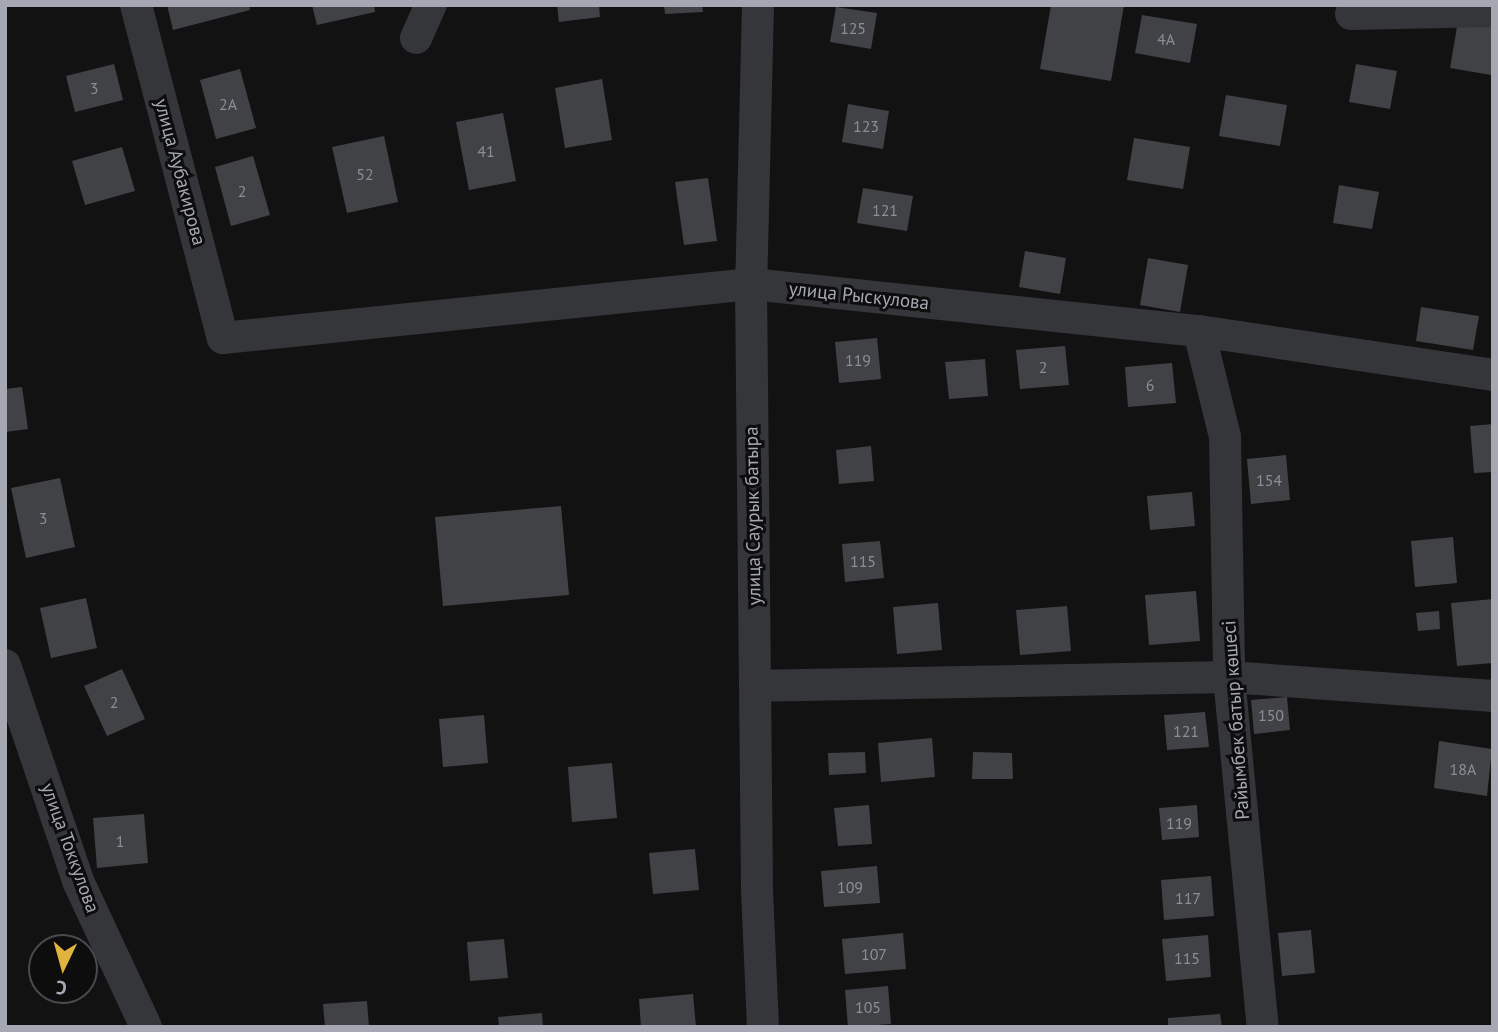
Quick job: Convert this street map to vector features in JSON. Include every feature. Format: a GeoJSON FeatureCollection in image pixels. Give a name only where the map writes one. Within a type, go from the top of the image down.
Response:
{"type":"FeatureCollection","features":[{"type":"Feature","properties":{"kind":"street","name":"улица Аубакирова"},"geometry":{"type":"LineString","coordinates":[[136,5],[223,338]]}},
{"type":"Feature","properties":{"kind":"street"},"geometry":{"type":"LineString","coordinates":[[416,38],[431,5]]}},
{"type":"Feature","properties":{"kind":"street","name":"улица Саурык батыра"},"geometry":{"type":"LineString","coordinates":[[758,5],[751,284],[755,686],[763,1027]]}},
{"type":"Feature","properties":{"kind":"street"},"geometry":{"type":"LineString","coordinates":[[1351,14],[1493,11]]}},
{"type":"Feature","properties":{"kind":"street","name":"улица Рыскулова"},"geometry":{"type":"LineString","coordinates":[[223,338],[751,284],[1199,331],[1493,375]]}},
{"type":"Feature","properties":{"kind":"street","name":"Райымбек батыр көшесі"},"geometry":{"type":"LineString","coordinates":[[1199,331],[1225,437],[1229,677],[1263,1027]]}},
{"type":"Feature","properties":{"kind":"street","name":"улица Токкулова"},"geometry":{"type":"LineString","coordinates":[[5,665],[78,881],[146,1027]]}},
{"type":"Feature","properties":{"kind":"street"},"geometry":{"type":"LineString","coordinates":[[755,686],[1229,677],[1493,696]]}},
{"type":"Feature","properties":{"kind":"building"},"geometry":{"type":"Polygon","coordinates":[[[167,5],[249,5],[250,10],[173,30],[167,5]]]}},
{"type":"Feature","properties":{"kind":"building"},"geometry":{"type":"Polygon","coordinates":[[[312,5],[374,5],[375,12],[317,25],[312,5]]]}},
{"type":"Feature","properties":{"kind":"building"},"geometry":{"type":"Polygon","coordinates":[[[557,5],[599,5],[600,17],[559,22],[557,5]]]}},
{"type":"Feature","properties":{"kind":"building"},"geometry":{"type":"Polygon","coordinates":[[[664,5],[702,5],[703,12],[665,14],[664,5]]]}},
{"type":"Feature","properties":{"kind":"building"},"geometry":{"type":"Polygon","coordinates":[[[1051,5],[1124,5],[1111,81],[1040,69],[1051,5]]]}},
{"type":"Feature","properties":{"kind":"building"},"geometry":{"type":"Polygon","coordinates":[[[836,7],[877,13],[871,49],[830,42],[836,7]]]}},
{"type":"Feature","properties":{"kind":"building"},"geometry":{"type":"Polygon","coordinates":[[[1142,15],[1197,24],[1190,63],[1135,53],[1142,15]]]}},
{"type":"Feature","properties":{"kind":"building"},"geometry":{"type":"Polygon","coordinates":[[[1458,21],[1493,27],[1491,75],[1450,68],[1458,21]]]}},
{"type":"Feature","properties":{"kind":"building"},"geometry":{"type":"Polygon","coordinates":[[[114,64],[123,100],[75,112],[66,76],[114,64]]]}},
{"type":"Feature","properties":{"kind":"building"},"geometry":{"type":"Polygon","coordinates":[[[1356,64],[1397,71],[1390,109],[1349,102],[1356,64]]]}},
{"type":"Feature","properties":{"kind":"building"},"geometry":{"type":"Polygon","coordinates":[[[240,69],[256,128],[216,139],[200,80],[240,69]]]}},
{"type":"Feature","properties":{"kind":"building"},"geometry":{"type":"Polygon","coordinates":[[[602,79],[612,140],[565,148],[555,88],[602,79]]]}},
{"type":"Feature","properties":{"kind":"building"},"geometry":{"type":"Polygon","coordinates":[[[1226,95],[1287,105],[1280,146],[1219,136],[1226,95]]]}},
{"type":"Feature","properties":{"kind":"building"},"geometry":{"type":"Polygon","coordinates":[[[848,104],[889,111],[883,149],[842,142],[848,104]]]}},
{"type":"Feature","properties":{"kind":"building"},"geometry":{"type":"Polygon","coordinates":[[[503,113],[516,181],[469,190],[456,122],[503,113]]]}},
{"type":"Feature","properties":{"kind":"building"},"geometry":{"type":"Polygon","coordinates":[[[384,136],[398,202],[347,213],[332,147],[384,136]]]}},
{"type":"Feature","properties":{"kind":"building"},"geometry":{"type":"Polygon","coordinates":[[[1134,138],[1190,147],[1183,189],[1127,180],[1134,138]]]}},
{"type":"Feature","properties":{"kind":"building"},"geometry":{"type":"Polygon","coordinates":[[[122,147],[135,191],[85,205],[72,161],[122,147]]]}},
{"type":"Feature","properties":{"kind":"building"},"geometry":{"type":"Polygon","coordinates":[[[253,156],[270,215],[231,226],[215,167],[253,156]]]}},
{"type":"Feature","properties":{"kind":"building"},"geometry":{"type":"Polygon","coordinates":[[[708,178],[717,241],[684,245],[675,182],[708,178]]]}},
{"type":"Feature","properties":{"kind":"building"},"geometry":{"type":"Polygon","coordinates":[[[1339,185],[1379,192],[1372,229],[1333,223],[1339,185]]]}},
{"type":"Feature","properties":{"kind":"building"},"geometry":{"type":"Polygon","coordinates":[[[863,188],[913,196],[907,231],[857,223],[863,188]]]}},
{"type":"Feature","properties":{"kind":"building"},"geometry":{"type":"Polygon","coordinates":[[[1025,251],[1066,258],[1060,294],[1019,287],[1025,251]]]}},
{"type":"Feature","properties":{"kind":"building"},"geometry":{"type":"Polygon","coordinates":[[[1148,258],[1188,265],[1180,312],[1140,305],[1148,258]]]}},
{"type":"Feature","properties":{"kind":"building"},"geometry":{"type":"Polygon","coordinates":[[[1421,307],[1479,316],[1473,350],[1416,341],[1421,307]]]}},
{"type":"Feature","properties":{"kind":"building"},"geometry":{"type":"Polygon","coordinates":[[[877,338],[881,379],[839,383],[835,342],[877,338]]]}},
{"type":"Feature","properties":{"kind":"building"},"geometry":{"type":"Polygon","coordinates":[[[1065,346],[1069,385],[1020,389],[1016,350],[1065,346]]]}},
{"type":"Feature","properties":{"kind":"building"},"geometry":{"type":"Polygon","coordinates":[[[985,359],[988,396],[949,399],[945,362],[985,359]]]}},
{"type":"Feature","properties":{"kind":"building"},"geometry":{"type":"Polygon","coordinates":[[[1172,363],[1176,403],[1128,407],[1125,367],[1172,363]]]}},
{"type":"Feature","properties":{"kind":"building"},"geometry":{"type":"Polygon","coordinates":[[[22,387],[28,429],[5,432],[5,389],[22,387]]]}},
{"type":"Feature","properties":{"kind":"building"},"geometry":{"type":"Polygon","coordinates":[[[1493,424],[1493,472],[1474,473],[1470,426],[1493,424]]]}},
{"type":"Feature","properties":{"kind":"building"},"geometry":{"type":"Polygon","coordinates":[[[871,446],[874,481],[839,484],[836,450],[871,446]]]}},
{"type":"Feature","properties":{"kind":"building"},"geometry":{"type":"Polygon","coordinates":[[[1286,455],[1290,500],[1251,504],[1247,459],[1286,455]]]}},
{"type":"Feature","properties":{"kind":"building"},"geometry":{"type":"Polygon","coordinates":[[[60,478],[75,547],[26,558],[11,488],[60,478]]]}},
{"type":"Feature","properties":{"kind":"building"},"geometry":{"type":"Polygon","coordinates":[[[1192,492],[1195,526],[1150,530],[1147,496],[1192,492]]]}},
{"type":"Feature","properties":{"kind":"building"},"geometry":{"type":"Polygon","coordinates":[[[561,506],[569,595],[443,606],[435,517],[561,506]]]}},
{"type":"Feature","properties":{"kind":"building"},"geometry":{"type":"Polygon","coordinates":[[[1453,537],[1457,583],[1415,587],[1411,541],[1453,537]]]}},
{"type":"Feature","properties":{"kind":"building"},"geometry":{"type":"Polygon","coordinates":[[[880,541],[884,578],[845,582],[842,544],[880,541]]]}},
{"type":"Feature","properties":{"kind":"building"},"geometry":{"type":"Polygon","coordinates":[[[1196,591],[1200,641],[1149,645],[1145,595],[1196,591]]]}},
{"type":"Feature","properties":{"kind":"building"},"geometry":{"type":"Polygon","coordinates":[[[86,598],[97,648],[51,658],[40,608],[86,598]]]}},
{"type":"Feature","properties":{"kind":"building"},"geometry":{"type":"Polygon","coordinates":[[[1493,599],[1493,663],[1457,666],[1451,603],[1493,599]]]}},
{"type":"Feature","properties":{"kind":"building"},"geometry":{"type":"Polygon","coordinates":[[[938,603],[942,650],[897,654],[893,607],[938,603]]]}},
{"type":"Feature","properties":{"kind":"building"},"geometry":{"type":"Polygon","coordinates":[[[1067,606],[1071,651],[1020,655],[1016,610],[1067,606]]]}},
{"type":"Feature","properties":{"kind":"building"},"geometry":{"type":"Polygon","coordinates":[[[1439,611],[1440,629],[1418,631],[1416,613],[1439,611]]]}},
{"type":"Feature","properties":{"kind":"building"},"geometry":{"type":"Polygon","coordinates":[[[122,669],[145,719],[107,736],[84,686],[122,669]]]}},
{"type":"Feature","properties":{"kind":"building"},"geometry":{"type":"Polygon","coordinates":[[[1287,697],[1290,730],[1254,734],[1251,700],[1287,697]]]}},
{"type":"Feature","properties":{"kind":"building"},"geometry":{"type":"Polygon","coordinates":[[[1205,712],[1209,747],[1167,750],[1164,715],[1205,712]]]}},
{"type":"Feature","properties":{"kind":"building"},"geometry":{"type":"Polygon","coordinates":[[[484,715],[488,763],[443,767],[439,719],[484,715]]]}},
{"type":"Feature","properties":{"kind":"building"},"geometry":{"type":"Polygon","coordinates":[[[932,738],[935,777],[881,782],[878,743],[932,738]]]}},
{"type":"Feature","properties":{"kind":"building"},"geometry":{"type":"Polygon","coordinates":[[[1439,741],[1492,749],[1487,796],[1434,788],[1439,741]]]}},
{"type":"Feature","properties":{"kind":"building"},"geometry":{"type":"Polygon","coordinates":[[[865,752],[866,773],[829,775],[828,753],[865,752]]]}},
{"type":"Feature","properties":{"kind":"building"},"geometry":{"type":"Polygon","coordinates":[[[973,752],[1012,753],[1013,779],[972,779],[973,752]]]}},
{"type":"Feature","properties":{"kind":"building"},"geometry":{"type":"Polygon","coordinates":[[[612,763],[617,818],[572,822],[568,767],[612,763]]]}},
{"type":"Feature","properties":{"kind":"building"},"geometry":{"type":"Polygon","coordinates":[[[869,805],[872,844],[838,846],[834,808],[869,805]]]}},
{"type":"Feature","properties":{"kind":"building"},"geometry":{"type":"Polygon","coordinates":[[[1197,805],[1199,837],[1162,840],[1159,808],[1197,805]]]}},
{"type":"Feature","properties":{"kind":"building"},"geometry":{"type":"Polygon","coordinates":[[[144,814],[148,863],[97,868],[93,818],[144,814]]]}},
{"type":"Feature","properties":{"kind":"building"},"geometry":{"type":"Polygon","coordinates":[[[695,849],[699,890],[653,894],[649,853],[695,849]]]}},
{"type":"Feature","properties":{"kind":"building"},"geometry":{"type":"Polygon","coordinates":[[[877,866],[880,903],[824,907],[821,871],[877,866]]]}},
{"type":"Feature","properties":{"kind":"building"},"geometry":{"type":"Polygon","coordinates":[[[1211,876],[1214,916],[1164,920],[1161,880],[1211,876]]]}},
{"type":"Feature","properties":{"kind":"building"},"geometry":{"type":"Polygon","coordinates":[[[1311,930],[1315,973],[1282,976],[1278,933],[1311,930]]]}},
{"type":"Feature","properties":{"kind":"building"},"geometry":{"type":"Polygon","coordinates":[[[903,933],[906,969],[845,974],[842,939],[903,933]]]}},
{"type":"Feature","properties":{"kind":"building"},"geometry":{"type":"Polygon","coordinates":[[[1208,935],[1211,977],[1166,981],[1162,939],[1208,935]]]}},
{"type":"Feature","properties":{"kind":"building"},"geometry":{"type":"Polygon","coordinates":[[[504,939],[508,978],[470,981],[467,942],[504,939]]]}},
{"type":"Feature","properties":{"kind":"building"},"geometry":{"type":"Polygon","coordinates":[[[888,986],[891,1024],[848,1027],[845,990],[888,986]]]}},
{"type":"Feature","properties":{"kind":"building"},"geometry":{"type":"Polygon","coordinates":[[[693,994],[696,1027],[641,1027],[639,999],[693,994]]]}},
{"type":"Feature","properties":{"kind":"building"},"geometry":{"type":"Polygon","coordinates":[[[367,1001],[369,1027],[325,1027],[323,1004],[367,1001]]]}},
{"type":"Feature","properties":{"kind":"building"},"geometry":{"type":"Polygon","coordinates":[[[542,1013],[543,1027],[499,1027],[498,1017],[542,1013]]]}},
{"type":"Feature","properties":{"kind":"building"},"geometry":{"type":"Polygon","coordinates":[[[1220,1014],[1222,1027],[1168,1027],[1168,1018],[1220,1014]]]}}]}
